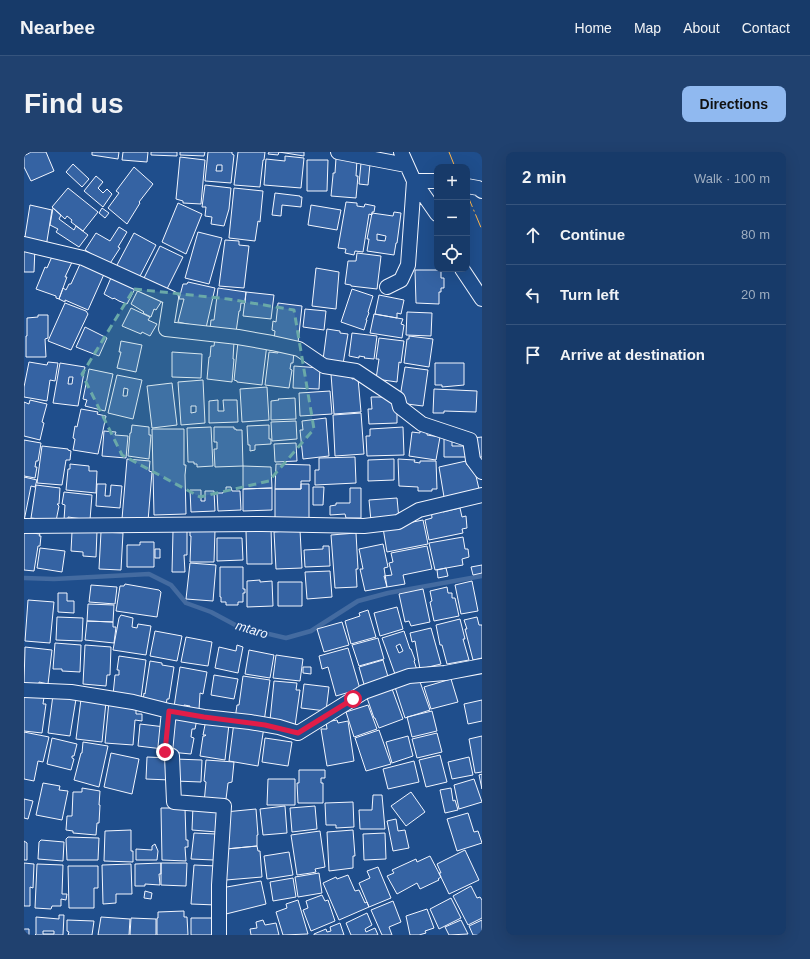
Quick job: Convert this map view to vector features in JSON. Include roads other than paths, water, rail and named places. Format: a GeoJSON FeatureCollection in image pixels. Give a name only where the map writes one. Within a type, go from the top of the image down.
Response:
{"type":"FeatureCollection","features":[{"type":"Feature","properties":{"kind":"street"},"geometry":{"type":"LineString","coordinates":[[338,152],[406,165]]}},
{"type":"Feature","properties":{"kind":"street"},"geometry":{"type":"LineString","coordinates":[[401,152],[414,181],[434,210]]}},
{"type":"Feature","properties":{"kind":"street"},"geometry":{"type":"LineString","coordinates":[[414,181],[434,181]]}},
{"type":"Feature","properties":{"kind":"street"},"geometry":{"type":"LineString","coordinates":[[387,288],[402,280],[408,265],[414,181]]}},
{"type":"Feature","properties":{"kind":"street"},"geometry":{"type":"LineString","coordinates":[[470,187],[478,188],[482,191]]}},
{"type":"Feature","properties":{"kind":"street"},"geometry":{"type":"LineString","coordinates":[[24,244],[83,258],[171,298],[166,329],[238,337],[272,343],[299,349],[324,366],[356,371],[398,399],[400,407],[422,424],[470,440],[473,460],[482,472]]}},
{"type":"Feature","properties":{"kind":"street"},"geometry":{"type":"LineString","coordinates":[[464,272],[482,299]]}},
{"type":"Feature","properties":{"kind":"street"},"geometry":{"type":"LineString","coordinates":[[24,526],[262,524],[364,526],[398,522],[419,510],[482,495]]}},
{"type":"Feature","properties":{"kind":"street"},"geometry":{"type":"LineString","coordinates":[[24,690],[71,692],[134,702],[169,711],[204,717],[257,723],[279,727],[298,733],[364,692],[409,676],[445,673],[482,666]]}},
{"type":"Feature","properties":{"kind":"street"},"geometry":{"type":"LineString","coordinates":[[169,711],[165,752],[172,756],[174,802],[224,806],[219,885],[219,935]]}},
{"type":"Feature","properties":{"kind":"waterway","name":"mtaro"},"geometry":{"type":"LineString","coordinates":[[24,578],[54,579],[149,574],[171,585],[186,603],[211,612],[239,627],[286,638],[311,631],[358,601],[388,593],[482,576]]}}]}
